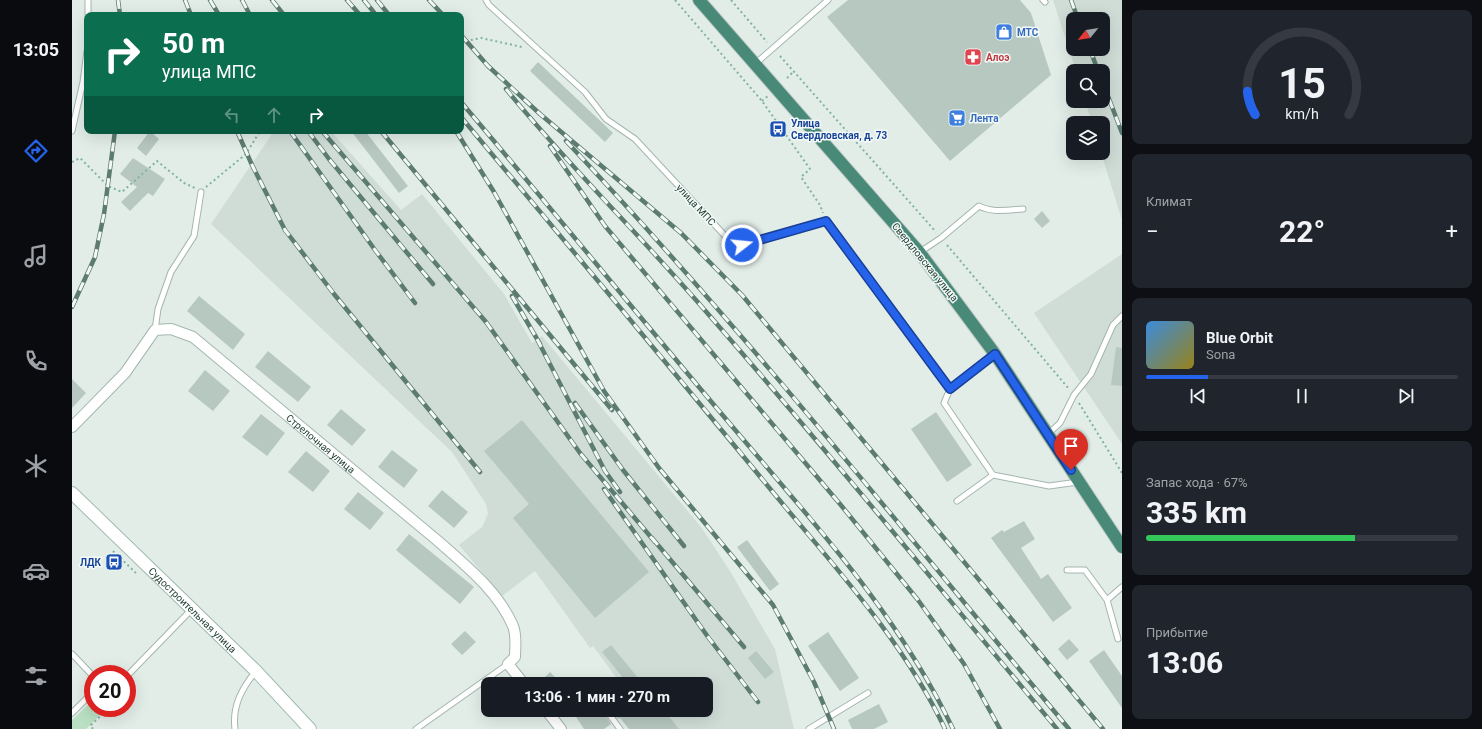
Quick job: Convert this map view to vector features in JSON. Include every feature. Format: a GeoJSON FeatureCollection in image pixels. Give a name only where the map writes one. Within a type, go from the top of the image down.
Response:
{"type":"FeatureCollection","features":[{"type":"Feature","properties":{"kind":"highway","name":"Свердловская улица"},"geometry":{"type":"LineString","coordinates":[[699,0],[920,253],[995,354],[1122,547]]}},
{"type":"Feature","properties":{"kind":"main road","name":"Судостроительная улица"},"geometry":{"type":"LineString","coordinates":[[72,493],[256,671],[310,729]]}},
{"type":"Feature","properties":{"kind":"street","name":"Стрелочная улица"},"geometry":{"type":"LineString","coordinates":[[155,330],[171,329],[193,337],[438,541],[477,576],[498,600],[514,627],[515,657],[508,664]]}},
{"type":"Feature","properties":{"kind":"street"},"geometry":{"type":"LineString","coordinates":[[72,427],[125,373],[155,330]]}},
{"type":"Feature","properties":{"kind":"street"},"geometry":{"type":"LineString","coordinates":[[508,664],[518,677]]}},
{"type":"Feature","properties":{"kind":"street"},"geometry":{"type":"LineString","coordinates":[[552,717],[561,729]]}},
{"type":"Feature","properties":{"kind":"lane"},"geometry":{"type":"LineString","coordinates":[[88,0],[88,12]]}},
{"type":"Feature","properties":{"kind":"lane","name":"улица МПС"},"geometry":{"type":"LineString","coordinates":[[486,0],[489,5],[585,92],[606,119],[635,139],[728,239],[742,245],[826,221]]}},
{"type":"Feature","properties":{"kind":"lane"},"geometry":{"type":"LineString","coordinates":[[755,64],[828,0]]}},
{"type":"Feature","properties":{"kind":"lane"},"geometry":{"type":"LineString","coordinates":[[72,131],[84,74]]}},
{"type":"Feature","properties":{"kind":"lane"},"geometry":{"type":"LineString","coordinates":[[155,330],[158,309],[171,272],[194,236],[201,192]]}},
{"type":"Feature","properties":{"kind":"lane"},"geometry":{"type":"LineString","coordinates":[[920,253],[941,238],[979,206],[994,210],[1023,209]]}},
{"type":"Feature","properties":{"kind":"lane"},"geometry":{"type":"LineString","coordinates":[[826,221],[950,389]]}},
{"type":"Feature","properties":{"kind":"lane"},"geometry":{"type":"LineString","coordinates":[[1048,434],[1060,423],[1074,395],[1091,374],[1113,325],[1122,316]]}},
{"type":"Feature","properties":{"kind":"lane"},"geometry":{"type":"LineString","coordinates":[[995,354],[950,389],[944,403],[993,475],[1049,486],[1079,482]]}},
{"type":"Feature","properties":{"kind":"lane"},"geometry":{"type":"LineString","coordinates":[[957,501],[993,475]]}},
{"type":"Feature","properties":{"kind":"lane"},"geometry":{"type":"LineString","coordinates":[[1067,570],[1084,570],[1107,600],[1118,639]]}},
{"type":"Feature","properties":{"kind":"lane"},"geometry":{"type":"LineString","coordinates":[[1107,600],[1122,587]]}},
{"type":"Feature","properties":{"kind":"lane"},"geometry":{"type":"LineString","coordinates":[[136,667],[192,609]]}},
{"type":"Feature","properties":{"kind":"lane"},"geometry":{"type":"LineString","coordinates":[[72,654],[84,667]]}},
{"type":"Feature","properties":{"kind":"lane"},"geometry":{"type":"LineString","coordinates":[[416,729],[508,664]]}},
{"type":"Feature","properties":{"kind":"lane"},"geometry":{"type":"LineString","coordinates":[[235,729],[234,711],[241,691],[256,671]]}},
{"type":"Feature","properties":{"kind":"lane"},"geometry":{"type":"LineString","coordinates":[[809,729],[868,693]]}},
{"type":"Feature","properties":{"kind":"lane"},"geometry":{"type":"LineString","coordinates":[[72,713],[84,701]]}},
{"type":"Feature","properties":{"kind":"lane"},"geometry":{"type":"LineString","coordinates":[[611,717],[620,729]]}},
{"type":"Feature","properties":{"kind":"path"},"geometry":{"type":"LineString","coordinates":[[675,0],[762,101],[810,169],[801,177],[820,205],[826,221]]}},
{"type":"Feature","properties":{"kind":"path"},"geometry":{"type":"LineString","coordinates":[[731,0],[767,42]]}},
{"type":"Feature","properties":{"kind":"path"},"geometry":{"type":"LineString","coordinates":[[464,41],[481,38],[517,47],[538,48]]}},
{"type":"Feature","properties":{"kind":"path"},"geometry":{"type":"LineString","coordinates":[[780,56],[941,238],[1074,395],[1122,473]]}},
{"type":"Feature","properties":{"kind":"path"},"geometry":{"type":"LineString","coordinates":[[787,78],[794,72]]}},
{"type":"Feature","properties":{"kind":"path"},"geometry":{"type":"LineString","coordinates":[[762,101],[768,96]]}},
{"type":"Feature","properties":{"kind":"path"},"geometry":{"type":"LineString","coordinates":[[72,162],[80,158],[108,186],[122,192],[157,161],[184,183],[201,192],[246,154],[258,134]]}},
{"type":"Feature","properties":{"kind":"path"},"geometry":{"type":"LineString","coordinates":[[92,729],[93,727],[91,725],[99,717]]}},
{"type":"Feature","properties":{"kind":"shaded area"},"geometry":{"type":"Polygon","coordinates":[[[1053,0],[1122,0],[1122,220],[1103,160],[1110,160],[1110,116],[1090,116],[1087,108],[1110,108],[1110,64],[1074,64],[1071,56],[1110,56],[1110,12],[1066,12],[1066,40],[1053,0]]]}},
{"type":"Feature","properties":{"kind":"shaded area"},"geometry":{"type":"Polygon","coordinates":[[[272,134],[334,134],[401,210],[422,194],[504,294],[532,343],[542,336],[701,527],[730,571],[775,649],[794,729],[648,729],[639,717],[713,717],[713,677],[616,677],[593,646],[590,648],[535,571],[502,596],[459,545],[482,527],[488,514],[486,504],[452,452],[211,224],[272,134]]]}},
{"type":"Feature","properties":{"kind":"shaded area"},"geometry":{"type":"Polygon","coordinates":[[[1122,254],[1122,444],[1034,313],[1122,254]]]}},
{"type":"Feature","properties":{"kind":"green space"},"geometry":{"type":"Polygon","coordinates":[[[84,709],[84,717],[98,717],[86,729],[72,729],[72,720],[84,709]]]}},
{"type":"Feature","properties":{"kind":"building","name":"Лента"},"geometry":{"type":"Polygon","coordinates":[[[848,0],[1020,0],[1031,13],[1051,75],[950,161],[827,17],[848,0]]]}},
{"type":"Feature","properties":{"kind":"building"},"geometry":{"type":"Polygon","coordinates":[[[538,62],[613,133],[605,142],[530,71],[538,62]]]}},
{"type":"Feature","properties":{"kind":"building"},"geometry":{"type":"Polygon","coordinates":[[[148,134],[153,134],[159,139],[146,156],[137,148],[148,134]]]}},
{"type":"Feature","properties":{"kind":"building"},"geometry":{"type":"Polygon","coordinates":[[[353,134],[367,134],[408,186],[399,193],[353,134]]]}},
{"type":"Feature","properties":{"kind":"building"},"geometry":{"type":"Polygon","coordinates":[[[133,158],[165,179],[153,196],[148,193],[130,211],[121,202],[137,187],[120,174],[133,158]]]}},
{"type":"Feature","properties":{"kind":"building"},"geometry":{"type":"Polygon","coordinates":[[[1042,211],[1050,221],[1042,228],[1034,219],[1042,211]]]}},
{"type":"Feature","properties":{"kind":"building"},"geometry":{"type":"Polygon","coordinates":[[[199,296],[245,334],[233,350],[187,311],[199,296]]]}},
{"type":"Feature","properties":{"kind":"building"},"geometry":{"type":"Polygon","coordinates":[[[1116,347],[1122,348],[1122,386],[1111,385],[1116,347]]]}},
{"type":"Feature","properties":{"kind":"building"},"geometry":{"type":"Polygon","coordinates":[[[268,351],[311,387],[298,402],[255,367],[268,351]]]}},
{"type":"Feature","properties":{"kind":"building"},"geometry":{"type":"Polygon","coordinates":[[[205,370],[230,391],[213,411],[188,391],[205,370]]]}},
{"type":"Feature","properties":{"kind":"building"},"geometry":{"type":"Polygon","coordinates":[[[72,379],[86,393],[72,408],[72,379]]]}},
{"type":"Feature","properties":{"kind":"building"},"geometry":{"type":"Polygon","coordinates":[[[341,409],[366,430],[352,446],[327,425],[341,409]]]}},
{"type":"Feature","properties":{"kind":"building"},"geometry":{"type":"Polygon","coordinates":[[[936,412],[972,465],[947,482],[911,429],[936,412]]]}},
{"type":"Feature","properties":{"kind":"building"},"geometry":{"type":"Polygon","coordinates":[[[261,414],[285,433],[267,456],[242,437],[261,414]]]}},
{"type":"Feature","properties":{"kind":"building"},"geometry":{"type":"Polygon","coordinates":[[[522,420],[649,572],[595,618],[513,518],[529,504],[484,451],[522,420]]]}},
{"type":"Feature","properties":{"kind":"building"},"geometry":{"type":"Polygon","coordinates":[[[392,450],[418,470],[404,488],[378,467],[392,450]]]}},
{"type":"Feature","properties":{"kind":"building"},"geometry":{"type":"Polygon","coordinates":[[[306,451],[330,471],[313,492],[288,472],[306,451]]]}},
{"type":"Feature","properties":{"kind":"building"},"geometry":{"type":"Polygon","coordinates":[[[442,490],[468,512],[454,528],[428,506],[442,490]]]}},
{"type":"Feature","properties":{"kind":"building"},"geometry":{"type":"Polygon","coordinates":[[[358,492],[384,513],[370,530],[344,509],[358,492]]]}},
{"type":"Feature","properties":{"kind":"building"},"geometry":{"type":"Polygon","coordinates":[[[1024,521],[1035,539],[1021,548],[1041,579],[1048,574],[1072,608],[1053,622],[991,538],[1002,530],[1004,532],[1024,521]]]}},
{"type":"Feature","properties":{"kind":"building"},"geometry":{"type":"Polygon","coordinates":[[[409,534],[474,587],[460,604],[396,550],[409,534]]]}},
{"type":"Feature","properties":{"kind":"building"},"geometry":{"type":"Polygon","coordinates":[[[747,540],[779,584],[770,591],[737,547],[747,540]]]}},
{"type":"Feature","properties":{"kind":"building"},"geometry":{"type":"Polygon","coordinates":[[[465,631],[476,642],[462,655],[451,644],[465,631]]]}},
{"type":"Feature","properties":{"kind":"building"},"geometry":{"type":"Polygon","coordinates":[[[828,632],[859,678],[840,691],[808,646],[828,632]]]}},
{"type":"Feature","properties":{"kind":"building"},"geometry":{"type":"Polygon","coordinates":[[[1069,639],[1079,650],[1067,660],[1058,649],[1069,639]]]}},
{"type":"Feature","properties":{"kind":"building"},"geometry":{"type":"Polygon","coordinates":[[[611,645],[637,677],[622,677],[602,652],[611,645]]]}},
{"type":"Feature","properties":{"kind":"building"},"geometry":{"type":"Polygon","coordinates":[[[1104,650],[1122,676],[1122,708],[1089,661],[1104,650]]]}},
{"type":"Feature","properties":{"kind":"building"},"geometry":{"type":"Polygon","coordinates":[[[756,651],[774,672],[765,679],[748,658],[756,651]]]}},
{"type":"Feature","properties":{"kind":"building"},"geometry":{"type":"Polygon","coordinates":[[[550,672],[555,677],[545,677],[550,672]]]}},
{"type":"Feature","properties":{"kind":"building"},"geometry":{"type":"Polygon","coordinates":[[[879,704],[888,722],[874,729],[852,729],[848,720],[879,704]]]}},
{"type":"Feature","properties":{"kind":"building"},"geometry":{"type":"Polygon","coordinates":[[[576,717],[606,717],[611,724],[604,729],[584,729],[576,717]]]}},
{"type":"Feature","properties":{"kind":"building"},"geometry":{"type":"Polygon","coordinates":[[[616,717],[670,717],[679,729],[629,729],[620,718],[618,719],[616,717]]]}},
{"type":"Feature","properties":{"kind":"railway"},"geometry":{"type":"LineString","coordinates":[[118,0],[120,12]]}},
{"type":"Feature","properties":{"kind":"railway"},"geometry":{"type":"LineString","coordinates":[[185,0],[190,12]]}},
{"type":"Feature","properties":{"kind":"railway"},"geometry":{"type":"LineString","coordinates":[[210,0],[217,12]]}},
{"type":"Feature","properties":{"kind":"railway"},"geometry":{"type":"LineString","coordinates":[[242,0],[248,12]]}},
{"type":"Feature","properties":{"kind":"railway"},"geometry":{"type":"LineString","coordinates":[[272,0],[282,12]]}},
{"type":"Feature","properties":{"kind":"railway"},"geometry":{"type":"LineString","coordinates":[[347,0],[357,12]]}},
{"type":"Feature","properties":{"kind":"railway"},"geometry":{"type":"LineString","coordinates":[[364,0],[374,12]]}},
{"type":"Feature","properties":{"kind":"railway"},"geometry":{"type":"LineString","coordinates":[[377,0],[387,12]]}},
{"type":"Feature","properties":{"kind":"railway"},"geometry":{"type":"LineString","coordinates":[[429,0],[440,12]]}},
{"type":"Feature","properties":{"kind":"railway"},"geometry":{"type":"LineString","coordinates":[[1071,0],[1075,12]]}},
{"type":"Feature","properties":{"kind":"railway"},"geometry":{"type":"LineString","coordinates":[[464,38],[488,66],[540,114],[681,233],[742,295],[1103,729]]}},
{"type":"Feature","properties":{"kind":"railway"},"geometry":{"type":"LineString","coordinates":[[1093,56],[1095,64]]}},
{"type":"Feature","properties":{"kind":"railway"},"geometry":{"type":"LineString","coordinates":[[506,89],[554,145],[678,280],[747,359],[1057,729]]}},
{"type":"Feature","properties":{"kind":"railway"},"geometry":{"type":"LineString","coordinates":[[1110,101],[1122,133]]}},
{"type":"Feature","properties":{"kind":"railway"},"geometry":{"type":"LineString","coordinates":[[464,106],[697,385],[823,533],[852,570],[907,647],[931,687],[953,729]]}},
{"type":"Feature","properties":{"kind":"railway"},"geometry":{"type":"LineString","coordinates":[[464,121],[864,602],[908,663],[928,696],[945,729]]}},
{"type":"Feature","properties":{"kind":"railway"},"geometry":{"type":"LineString","coordinates":[[72,307],[95,257],[104,214],[115,134]]}},
{"type":"Feature","properties":{"kind":"railway"},"geometry":{"type":"LineString","coordinates":[[238,134],[252,165],[285,230],[334,294],[480,472]]}},
{"type":"Feature","properties":{"kind":"railway"},"geometry":{"type":"LineString","coordinates":[[292,134],[415,303]]}},
{"type":"Feature","properties":{"kind":"railway"},"geometry":{"type":"LineString","coordinates":[[310,134],[329,159],[433,284]]}},
{"type":"Feature","properties":{"kind":"railway"},"geometry":{"type":"LineString","coordinates":[[325,134],[486,322],[580,453],[655,542]]}},
{"type":"Feature","properties":{"kind":"railway"},"geometry":{"type":"LineString","coordinates":[[383,134],[612,410]]}},
{"type":"Feature","properties":{"kind":"railway"},"geometry":{"type":"LineString","coordinates":[[458,134],[494,192],[604,391],[659,468],[773,605],[814,682],[834,729]]}},
{"type":"Feature","properties":{"kind":"railway"},"geometry":{"type":"LineString","coordinates":[[566,141],[632,212],[759,357],[1069,729]]}},
{"type":"Feature","properties":{"kind":"railway"},"geometry":{"type":"LineString","coordinates":[[550,146],[605,226],[840,504],[918,600],[964,664],[1000,729]]}},
{"type":"Feature","properties":{"kind":"railway"},"geometry":{"type":"LineString","coordinates":[[512,296],[540,344]]}},
{"type":"Feature","properties":{"kind":"railway"},"geometry":{"type":"LineString","coordinates":[[537,339],[605,471],[620,492]]}},
{"type":"Feature","properties":{"kind":"railway"},"geometry":{"type":"LineString","coordinates":[[575,403],[623,470],[684,546]]}},
{"type":"Feature","properties":{"kind":"railway"},"geometry":{"type":"LineString","coordinates":[[604,489],[708,637],[758,702]]}},
{"type":"Feature","properties":{"kind":"railway"},"geometry":{"type":"LineString","coordinates":[[652,538],[744,647]]}},
{"type":"Feature","properties":{"kind":"place","name":"МТС"},"geometry":{"type":"Point","coordinates":[1004,32]}},
{"type":"Feature","properties":{"kind":"place","name":"Алоэ"},"geometry":{"type":"Point","coordinates":[973,57]}},
{"type":"Feature","properties":{"kind":"place","name":"Лента"},"geometry":{"type":"Point","coordinates":[957,118]}},
{"type":"Feature","properties":{"kind":"place","name":"Улица Свердловская, д. 73"},"geometry":{"type":"Point","coordinates":[778,129]}},
{"type":"Feature","properties":{"kind":"place","name":"ЛДК"},"geometry":{"type":"Point","coordinates":[114,562]}},
{"type":"Feature","properties":{"kind":"route"},"geometry":{"type":"LineString","coordinates":[[742,245],[826,221],[950,389],[995,354],[1071,470]]}}]}
